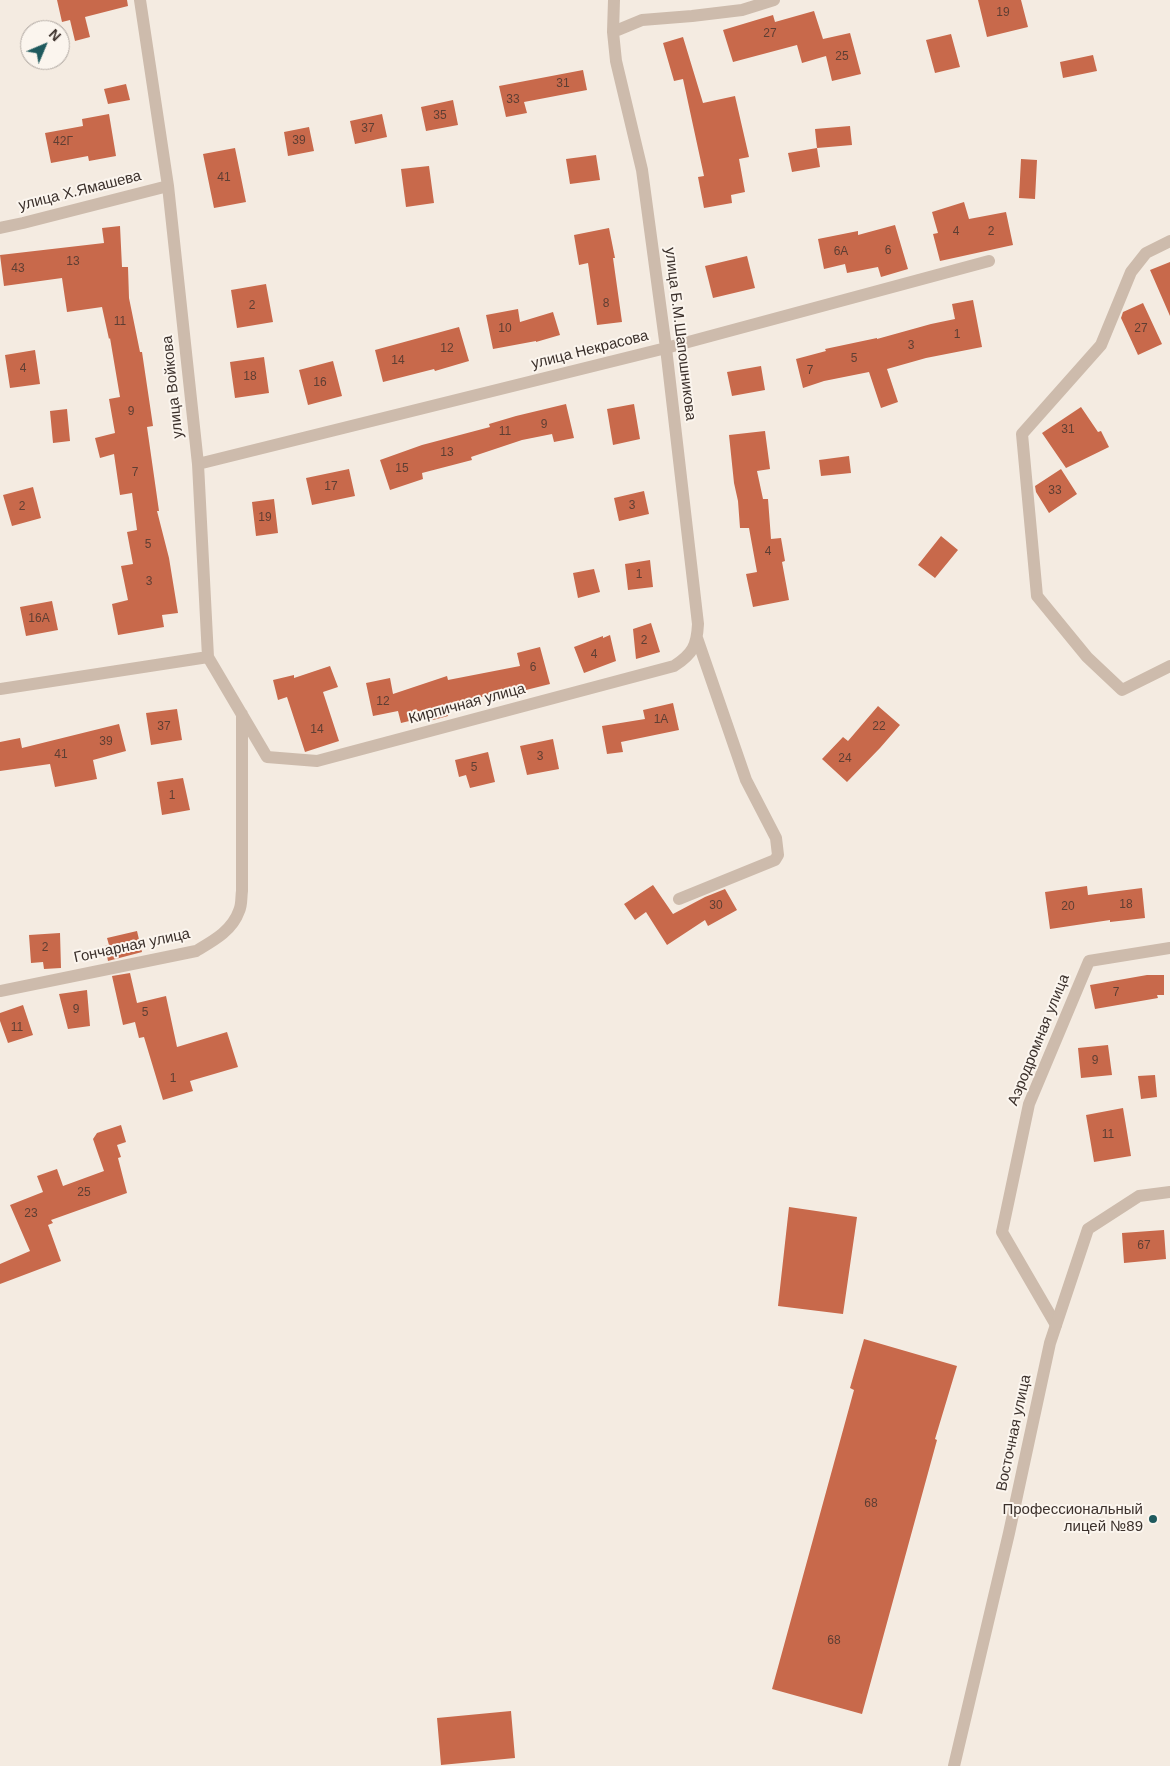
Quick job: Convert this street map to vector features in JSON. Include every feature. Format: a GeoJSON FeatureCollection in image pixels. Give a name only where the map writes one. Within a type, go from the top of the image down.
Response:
{"type":"FeatureCollection","features":[{"type":"Feature","properties":{"kind":"street","name":"улица Войкова"},"geometry":{"type":"LineString","coordinates":[[140,0],[168,186],[198,464],[208,657],[267,757]]}},
{"type":"Feature","properties":{"kind":"street","name":"улица Б.М.Шапошникова"},"geometry":{"type":"LineString","coordinates":[[614,0],[613,32],[616,61],[642,170],[666,348],[698,624],[697,638]]}},
{"type":"Feature","properties":{"kind":"street"},"geometry":{"type":"LineString","coordinates":[[613,32],[642,20],[742,10],[774,0]]}},
{"type":"Feature","properties":{"kind":"street","name":"улица Х.Ямашева"},"geometry":{"type":"LineString","coordinates":[[0,228],[168,186]]}},
{"type":"Feature","properties":{"kind":"street"},"geometry":{"type":"LineString","coordinates":[[1170,241],[1146,252],[1131,272],[1101,345],[1022,434],[1037,596],[1087,657],[1122,690],[1170,666]]}},
{"type":"Feature","properties":{"kind":"street","name":"улица Некрасова"},"geometry":{"type":"LineString","coordinates":[[198,464],[666,348],[989,261]]}},
{"type":"Feature","properties":{"kind":"street"},"geometry":{"type":"LineString","coordinates":[[679,899],[775,860],[778,855],[776,838],[746,780],[697,638]]}},
{"type":"Feature","properties":{"kind":"street","name":"Кирпичная улица"},"geometry":{"type":"LineString","coordinates":[[267,757],[317,761],[674,666],[685,659],[693,650],[697,638]]}},
{"type":"Feature","properties":{"kind":"street"},"geometry":{"type":"LineString","coordinates":[[0,688],[208,657]]}},
{"type":"Feature","properties":{"kind":"street","name":"Гончарная улица"},"geometry":{"type":"LineString","coordinates":[[0,991],[196,951],[216,940],[227,930],[240,911],[242,891],[242,714]]}},
{"type":"Feature","properties":{"kind":"street","name":"Аэродромная улица"},"geometry":{"type":"LineString","coordinates":[[1056,1324],[1002,1232],[1029,1104],[1089,961],[1170,948]]}},
{"type":"Feature","properties":{"kind":"street","name":"Восточная улица"},"geometry":{"type":"LineString","coordinates":[[954,1766],[1010,1533],[1050,1343],[1088,1229],[1139,1196],[1170,1192]]}},
{"type":"Feature","properties":{"kind":"building"},"geometry":{"type":"Polygon","coordinates":[[[57,0],[127,0],[128,6],[85,17],[90,37],[75,41],[70,20],[62,20],[57,0]]]}},
{"type":"Feature","properties":{"kind":"building"},"geometry":{"type":"Polygon","coordinates":[[[978,0],[1021,0],[1028,27],[987,37],[978,0]]]}},
{"type":"Feature","properties":{"kind":"building"},"geometry":{"type":"Polygon","coordinates":[[[814,11],[823,39],[850,33],[861,74],[832,81],[826,56],[802,63],[797,45],[733,62],[723,30],[773,15],[775,22],[814,11]]]}},
{"type":"Feature","properties":{"kind":"building"},"geometry":{"type":"Polygon","coordinates":[[[951,34],[960,67],[935,73],[926,40],[951,34]]]}},
{"type":"Feature","properties":{"kind":"building"},"geometry":{"type":"Polygon","coordinates":[[[683,37],[703,103],[735,96],[749,157],[739,159],[745,192],[731,195],[732,203],[704,208],[698,177],[704,176],[683,79],[674,81],[663,43],[683,37]]]}},
{"type":"Feature","properties":{"kind":"building"},"geometry":{"type":"Polygon","coordinates":[[[1093,55],[1097,71],[1063,78],[1060,62],[1093,55]]]}},
{"type":"Feature","properties":{"kind":"building"},"geometry":{"type":"Polygon","coordinates":[[[583,70],[587,90],[524,102],[527,113],[506,117],[499,86],[583,70]]]}},
{"type":"Feature","properties":{"kind":"building"},"geometry":{"type":"Polygon","coordinates":[[[126,84],[130,100],[108,104],[104,89],[126,84]]]}},
{"type":"Feature","properties":{"kind":"building"},"geometry":{"type":"Polygon","coordinates":[[[453,100],[458,125],[426,131],[421,107],[453,100]]]}},
{"type":"Feature","properties":{"kind":"building"},"geometry":{"type":"Polygon","coordinates":[[[109,114],[116,156],[89,161],[88,156],[51,163],[45,133],[83,126],[82,119],[109,114]]]}},
{"type":"Feature","properties":{"kind":"building"},"geometry":{"type":"Polygon","coordinates":[[[382,114],[387,137],[355,144],[350,121],[382,114]]]}},
{"type":"Feature","properties":{"kind":"building"},"geometry":{"type":"Polygon","coordinates":[[[850,126],[852,145],[817,148],[815,129],[850,126]]]}},
{"type":"Feature","properties":{"kind":"building"},"geometry":{"type":"Polygon","coordinates":[[[309,127],[314,151],[288,156],[284,132],[309,127]]]}},
{"type":"Feature","properties":{"kind":"building"},"geometry":{"type":"Polygon","coordinates":[[[235,148],[246,202],[214,208],[203,154],[235,148]]]}},
{"type":"Feature","properties":{"kind":"building"},"geometry":{"type":"Polygon","coordinates":[[[817,148],[820,167],[792,172],[788,153],[817,148]]]}},
{"type":"Feature","properties":{"kind":"building"},"geometry":{"type":"Polygon","coordinates":[[[596,155],[600,180],[570,184],[566,159],[596,155]]]}},
{"type":"Feature","properties":{"kind":"building"},"geometry":{"type":"Polygon","coordinates":[[[1021,159],[1037,160],[1035,199],[1019,198],[1021,159]]]}},
{"type":"Feature","properties":{"kind":"building"},"geometry":{"type":"Polygon","coordinates":[[[429,166],[434,203],[406,207],[401,169],[429,166]]]}},
{"type":"Feature","properties":{"kind":"building"},"geometry":{"type":"Polygon","coordinates":[[[964,202],[969,219],[1006,212],[1013,245],[940,261],[933,234],[938,233],[932,212],[964,202]]]}},
{"type":"Feature","properties":{"kind":"building"},"geometry":{"type":"Polygon","coordinates":[[[895,225],[908,269],[881,277],[878,267],[847,273],[845,264],[824,269],[818,239],[858,231],[858,235],[895,225]]]}},
{"type":"Feature","properties":{"kind":"building"},"geometry":{"type":"Polygon","coordinates":[[[120,226],[122,267],[128,267],[129,298],[140,352],[142,352],[153,426],[147,427],[159,511],[157,511],[169,558],[178,613],[162,615],[164,627],[118,635],[112,604],[128,600],[121,566],[133,564],[127,532],[137,530],[132,493],[120,495],[114,454],[100,458],[95,438],[115,433],[109,399],[120,397],[110,338],[102,307],[67,312],[62,278],[4,286],[0,255],[104,243],[102,228],[120,226]]]}},
{"type":"Feature","properties":{"kind":"building"},"geometry":{"type":"Polygon","coordinates":[[[609,228],[615,258],[613,258],[622,322],[597,325],[588,263],[579,265],[574,235],[609,228]]]}},
{"type":"Feature","properties":{"kind":"building"},"geometry":{"type":"Polygon","coordinates":[[[747,256],[755,288],[713,298],[705,266],[747,256]]]}},
{"type":"Feature","properties":{"kind":"building"},"geometry":{"type":"Polygon","coordinates":[[[1170,262],[1170,316],[1150,270],[1170,262]]]}},
{"type":"Feature","properties":{"kind":"building"},"geometry":{"type":"Polygon","coordinates":[[[266,284],[273,322],[237,328],[231,290],[266,284]]]}},
{"type":"Feature","properties":{"kind":"building"},"geometry":{"type":"Polygon","coordinates":[[[973,300],[982,347],[926,358],[887,369],[898,402],[881,408],[869,372],[824,381],[803,388],[796,359],[826,351],[825,349],[877,339],[955,319],[952,304],[973,300]]]}},
{"type":"Feature","properties":{"kind":"building"},"geometry":{"type":"Polygon","coordinates":[[[1143,303],[1162,344],[1138,355],[1121,318],[1123,312],[1143,303]]]}},
{"type":"Feature","properties":{"kind":"building"},"geometry":{"type":"Polygon","coordinates":[[[518,309],[520,322],[553,312],[560,335],[536,342],[493,349],[486,315],[518,309]]]}},
{"type":"Feature","properties":{"kind":"building"},"geometry":{"type":"Polygon","coordinates":[[[459,327],[469,361],[435,371],[434,369],[383,382],[375,350],[459,327]]]}},
{"type":"Feature","properties":{"kind":"building"},"geometry":{"type":"Polygon","coordinates":[[[35,350],[40,384],[10,388],[5,355],[35,350]]]}},
{"type":"Feature","properties":{"kind":"building"},"geometry":{"type":"Polygon","coordinates":[[[264,357],[269,393],[235,398],[230,362],[264,357]]]}},
{"type":"Feature","properties":{"kind":"building"},"geometry":{"type":"Polygon","coordinates":[[[333,361],[342,396],[308,405],[299,370],[333,361]]]}},
{"type":"Feature","properties":{"kind":"building"},"geometry":{"type":"Polygon","coordinates":[[[761,366],[765,390],[732,396],[727,372],[761,366]]]}},
{"type":"Feature","properties":{"kind":"building"},"geometry":{"type":"Polygon","coordinates":[[[566,404],[574,438],[554,442],[552,434],[522,440],[471,457],[472,460],[422,473],[423,479],[390,490],[380,460],[422,445],[490,427],[489,424],[566,404]]]}},
{"type":"Feature","properties":{"kind":"building"},"geometry":{"type":"Polygon","coordinates":[[[634,404],[640,439],[613,445],[607,409],[634,404]]]}},
{"type":"Feature","properties":{"kind":"building"},"geometry":{"type":"Polygon","coordinates":[[[1081,407],[1098,432],[1101,431],[1109,447],[1066,468],[1042,433],[1081,407]]]}},
{"type":"Feature","properties":{"kind":"building"},"geometry":{"type":"Polygon","coordinates":[[[67,409],[70,441],[53,443],[50,411],[67,409]]]}},
{"type":"Feature","properties":{"kind":"building"},"geometry":{"type":"Polygon","coordinates":[[[765,431],[770,469],[757,471],[763,499],[768,499],[771,539],[781,538],[785,561],[782,562],[789,600],[753,607],[746,574],[757,572],[749,528],[740,528],[729,435],[765,431]]]}},
{"type":"Feature","properties":{"kind":"building"},"geometry":{"type":"Polygon","coordinates":[[[849,456],[851,473],[821,476],[819,460],[849,456]]]}},
{"type":"Feature","properties":{"kind":"building"},"geometry":{"type":"Polygon","coordinates":[[[349,469],[355,496],[312,505],[306,478],[349,469]]]}},
{"type":"Feature","properties":{"kind":"building"},"geometry":{"type":"Polygon","coordinates":[[[1061,469],[1077,494],[1049,513],[1036,492],[1035,486],[1061,469]]]}},
{"type":"Feature","properties":{"kind":"building"},"geometry":{"type":"Polygon","coordinates":[[[33,487],[41,518],[12,526],[3,495],[33,487]]]}},
{"type":"Feature","properties":{"kind":"building"},"geometry":{"type":"Polygon","coordinates":[[[644,491],[649,514],[619,521],[614,498],[644,491]]]}},
{"type":"Feature","properties":{"kind":"building"},"geometry":{"type":"Polygon","coordinates":[[[274,499],[278,533],[256,536],[252,502],[274,499]]]}},
{"type":"Feature","properties":{"kind":"building"},"geometry":{"type":"Polygon","coordinates":[[[941,536],[958,550],[935,578],[918,565],[941,536]]]}},
{"type":"Feature","properties":{"kind":"building"},"geometry":{"type":"Polygon","coordinates":[[[650,560],[653,587],[628,590],[625,564],[650,560]]]}},
{"type":"Feature","properties":{"kind":"building"},"geometry":{"type":"Polygon","coordinates":[[[594,569],[600,592],[578,598],[573,573],[594,569]]]}},
{"type":"Feature","properties":{"kind":"building"},"geometry":{"type":"Polygon","coordinates":[[[52,601],[58,630],[26,636],[20,607],[52,601]]]}},
{"type":"Feature","properties":{"kind":"building"},"geometry":{"type":"Polygon","coordinates":[[[651,623],[660,652],[636,659],[633,629],[651,623]]]}},
{"type":"Feature","properties":{"kind":"building"},"geometry":{"type":"Polygon","coordinates":[[[610,635],[616,661],[584,673],[574,647],[610,635]]]}},
{"type":"Feature","properties":{"kind":"building"},"geometry":{"type":"Polygon","coordinates":[[[540,647],[550,684],[456,702],[457,705],[446,708],[448,716],[433,720],[430,716],[401,723],[398,711],[373,716],[366,683],[390,678],[393,694],[447,676],[448,680],[520,666],[517,653],[540,647]]]}},
{"type":"Feature","properties":{"kind":"building"},"geometry":{"type":"Polygon","coordinates":[[[330,666],[338,687],[323,692],[339,741],[305,752],[287,697],[278,700],[273,680],[294,675],[294,678],[330,666]]]}},
{"type":"Feature","properties":{"kind":"building"},"geometry":{"type":"Polygon","coordinates":[[[673,703],[679,730],[621,742],[623,752],[607,754],[602,726],[645,719],[643,710],[673,703]]]}},
{"type":"Feature","properties":{"kind":"building"},"geometry":{"type":"Polygon","coordinates":[[[878,706],[900,725],[847,782],[822,759],[843,737],[848,741],[878,706]]]}},
{"type":"Feature","properties":{"kind":"building"},"geometry":{"type":"Polygon","coordinates":[[[177,709],[182,740],[151,745],[146,713],[177,709]]]}},
{"type":"Feature","properties":{"kind":"building"},"geometry":{"type":"Polygon","coordinates":[[[119,724],[126,751],[93,760],[97,779],[55,787],[50,764],[0,771],[0,742],[20,738],[22,748],[119,724]]]}},
{"type":"Feature","properties":{"kind":"building"},"geometry":{"type":"Polygon","coordinates":[[[553,739],[559,769],[527,775],[520,746],[553,739]]]}},
{"type":"Feature","properties":{"kind":"building"},"geometry":{"type":"Polygon","coordinates":[[[488,752],[495,782],[470,788],[466,775],[459,777],[455,760],[488,752]]]}},
{"type":"Feature","properties":{"kind":"building"},"geometry":{"type":"Polygon","coordinates":[[[183,778],[190,810],[162,815],[157,782],[183,778]]]}},
{"type":"Feature","properties":{"kind":"building"},"geometry":{"type":"Polygon","coordinates":[[[653,885],[673,914],[725,889],[737,910],[708,926],[705,920],[667,945],[646,912],[635,920],[624,904],[653,885]]]}},
{"type":"Feature","properties":{"kind":"building"},"geometry":{"type":"Polygon","coordinates":[[[1087,886],[1088,895],[1142,888],[1145,918],[1110,922],[1110,920],[1050,929],[1045,892],[1087,886]]]}},
{"type":"Feature","properties":{"kind":"building"},"geometry":{"type":"Polygon","coordinates":[[[137,931],[142,952],[108,961],[105,946],[109,945],[107,938],[137,931]]]}},
{"type":"Feature","properties":{"kind":"building"},"geometry":{"type":"Polygon","coordinates":[[[60,933],[61,968],[44,969],[43,962],[31,963],[29,935],[60,933]]]}},
{"type":"Feature","properties":{"kind":"building"},"geometry":{"type":"Polygon","coordinates":[[[130,973],[137,1003],[166,996],[177,1047],[227,1032],[238,1067],[190,1081],[193,1091],[163,1100],[144,1037],[139,1038],[135,1022],[123,1025],[112,976],[130,973]]]}},
{"type":"Feature","properties":{"kind":"building"},"geometry":{"type":"Polygon","coordinates":[[[1147,975],[1164,975],[1164,995],[1157,995],[1158,998],[1095,1009],[1090,985],[1147,975]]]}},
{"type":"Feature","properties":{"kind":"building"},"geometry":{"type":"Polygon","coordinates":[[[87,990],[90,1026],[68,1029],[59,994],[87,990]]]}},
{"type":"Feature","properties":{"kind":"building"},"geometry":{"type":"Polygon","coordinates":[[[23,1005],[33,1035],[8,1043],[0,1021],[0,1013],[23,1005]]]}},
{"type":"Feature","properties":{"kind":"building"},"geometry":{"type":"Polygon","coordinates":[[[1108,1045],[1112,1075],[1081,1078],[1078,1048],[1108,1045]]]}},
{"type":"Feature","properties":{"kind":"building"},"geometry":{"type":"Polygon","coordinates":[[[1155,1075],[1157,1097],[1141,1099],[1138,1076],[1155,1075]]]}},
{"type":"Feature","properties":{"kind":"building"},"geometry":{"type":"Polygon","coordinates":[[[1123,1108],[1131,1156],[1094,1162],[1086,1115],[1123,1108]]]}},
{"type":"Feature","properties":{"kind":"building"},"geometry":{"type":"Polygon","coordinates":[[[121,1125],[126,1142],[117,1145],[121,1157],[118,1158],[127,1193],[51,1220],[53,1223],[48,1225],[61,1261],[0,1284],[0,1264],[30,1251],[10,1205],[43,1192],[37,1176],[57,1169],[63,1186],[104,1171],[93,1139],[97,1133],[121,1125]]]}},
{"type":"Feature","properties":{"kind":"building"},"geometry":{"type":"Polygon","coordinates":[[[789,1207],[857,1217],[843,1314],[778,1306],[789,1207]]]}},
{"type":"Feature","properties":{"kind":"building"},"geometry":{"type":"Polygon","coordinates":[[[1164,1230],[1166,1259],[1124,1263],[1122,1233],[1164,1230]]]}},
{"type":"Feature","properties":{"kind":"building"},"geometry":{"type":"Polygon","coordinates":[[[864,1339],[957,1366],[935,1439],[937,1440],[862,1714],[772,1689],[854,1390],[850,1388],[864,1339]]]}},
{"type":"Feature","properties":{"kind":"building"},"geometry":{"type":"Polygon","coordinates":[[[511,1711],[515,1758],[441,1765],[437,1718],[511,1711]]]}},
{"type":"Feature","properties":{"kind":"place","name":"Профессиональный лицей №89"},"geometry":{"type":"Point","coordinates":[1153,1519]}}]}
